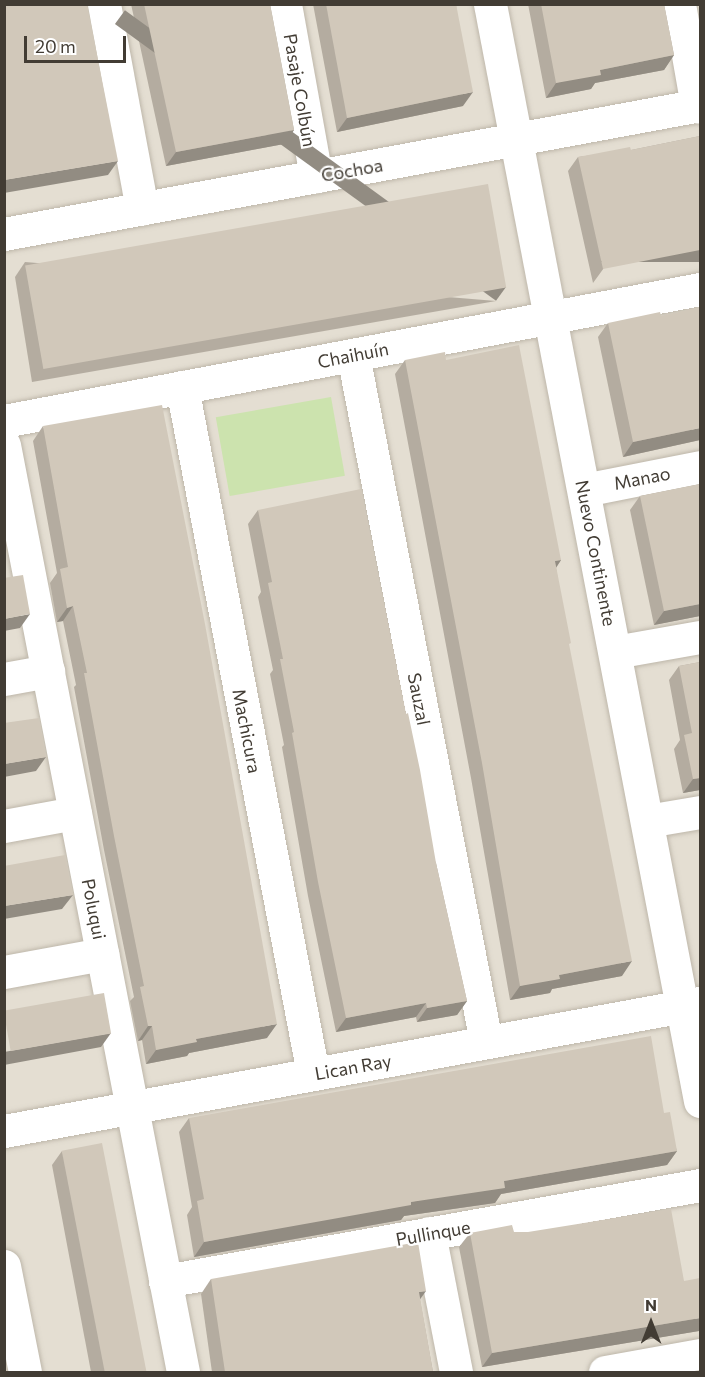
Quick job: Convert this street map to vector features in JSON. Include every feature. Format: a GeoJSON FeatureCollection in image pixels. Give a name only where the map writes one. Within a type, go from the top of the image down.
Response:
{"type":"FeatureCollection","features":[{"type":"Feature","properties":{"kind":"street"},"geometry":{"type":"LineString","coordinates":[[104,4],[142,209]]}},
{"type":"Feature","properties":{"kind":"street","name":"Pasaje Colbún"},"geometry":{"type":"LineString","coordinates":[[285,4],[316,176]]}},
{"type":"Feature","properties":{"kind":"street","name":"Nuevo Continente"},"geometry":{"type":"LineString","coordinates":[[490,4],[647,821],[692,1005],[700,1101]]}},
{"type":"Feature","properties":{"kind":"street"},"geometry":{"type":"LineString","coordinates":[[679,4],[699,105]]}},
{"type":"Feature","properties":{"kind":"street","name":"Cochoa"},"geometry":{"type":"LineString","coordinates":[[4,234],[699,105]]}},
{"type":"Feature","properties":{"kind":"street","name":"Chaihuín"},"geometry":{"type":"LineString","coordinates":[[4,421],[700,289]]}},
{"type":"Feature","properties":{"kind":"street","name":"Sauzal"},"geometry":{"type":"LineString","coordinates":[[352,355],[486,1042]]}},
{"type":"Feature","properties":{"kind":"street","name":"Machicura"},"geometry":{"type":"LineString","coordinates":[[182,387],[313,1074]]}},
{"type":"Feature","properties":{"kind":"street","name":"Poluqui"},"geometry":{"type":"LineString","coordinates":[[4,445],[13,535],[48,671],[183,1372]]}},
{"type":"Feature","properties":{"kind":"street","name":"Manao"},"geometry":{"type":"LineString","coordinates":[[584,490],[700,467]]}},
{"type":"Feature","properties":{"kind":"street"},"geometry":{"type":"LineString","coordinates":[[615,652],[700,637]]}},
{"type":"Feature","properties":{"kind":"street"},"geometry":{"type":"LineString","coordinates":[[4,679],[48,671]]}},
{"type":"Feature","properties":{"kind":"street"},"geometry":{"type":"LineString","coordinates":[[647,821],[700,812]]}},
{"type":"Feature","properties":{"kind":"street"},"geometry":{"type":"LineString","coordinates":[[4,826],[75,813]]}},
{"type":"Feature","properties":{"kind":"street"},"geometry":{"type":"LineString","coordinates":[[4,972],[102,954]]}},
{"type":"Feature","properties":{"kind":"street","name":"Lican Ray"},"geometry":{"type":"LineString","coordinates":[[4,1131],[692,1005]]}},
{"type":"Feature","properties":{"kind":"street","name":"Pullinque"},"geometry":{"type":"LineString","coordinates":[[165,1281],[700,1185]]}},
{"type":"Feature","properties":{"kind":"street"},"geometry":{"type":"LineString","coordinates":[[429,1233],[456,1372]]}},
{"type":"Feature","properties":{"kind":"street"},"geometry":{"type":"LineString","coordinates":[[4,1266],[25,1372]]}},
{"type":"Feature","properties":{"kind":"street"},"geometry":{"type":"LineString","coordinates":[[604,1372],[700,1355]]}},
{"type":"Feature","properties":{"kind":"shaded area"},"geometry":{"type":"Polygon","coordinates":[[[5,5],[700,5],[700,1372],[5,1372],[5,5]]]}},
{"type":"Feature","properties":{"kind":"green space"},"geometry":{"type":"Polygon","coordinates":[[[331,397],[345,476],[230,496],[216,417],[331,397]]]}},
{"type":"Feature","properties":{"kind":"building"},"geometry":{"type":"Polygon","coordinates":[[[4,4],[87,4],[118,161],[4,180],[4,4]]]}},
{"type":"Feature","properties":{"kind":"building"},"geometry":{"type":"Polygon","coordinates":[[[144,4],[270,4],[294,130],[176,152],[144,4]]]}},
{"type":"Feature","properties":{"kind":"building"},"geometry":{"type":"Polygon","coordinates":[[[326,4],[456,4],[473,92],[347,118],[326,4]]]}},
{"type":"Feature","properties":{"kind":"building"},"geometry":{"type":"Polygon","coordinates":[[[541,4],[664,4],[674,55],[600,70],[601,75],[556,83],[541,4]]]}},
{"type":"Feature","properties":{"kind":"building"},"geometry":{"type":"Polygon","coordinates":[[[700,136],[700,250],[603,269],[578,157],[630,147],[631,150],[700,136]]]}},
{"type":"Feature","properties":{"kind":"building"},"geometry":{"type":"Polygon","coordinates":[[[488,184],[506,287],[43,369],[25,266],[488,184]]]}},
{"type":"Feature","properties":{"kind":"building"},"geometry":{"type":"Polygon","coordinates":[[[700,307],[700,428],[633,442],[608,323],[660,312],[661,316],[700,307]]]}},
{"type":"Feature","properties":{"kind":"building"},"geometry":{"type":"Polygon","coordinates":[[[519,345],[561,560],[555,561],[571,643],[569,644],[632,961],[559,975],[560,979],[520,986],[482,763],[405,360],[445,352],[446,360],[519,345]]]}},
{"type":"Feature","properties":{"kind":"building"},"geometry":{"type":"Polygon","coordinates":[[[162,405],[205,624],[277,1024],[196,1039],[197,1042],[156,1050],[152,1026],[148,1026],[140,987],[144,986],[84,673],[87,673],[73,606],[67,608],[60,569],[68,567],[43,426],[162,405]]]}},
{"type":"Feature","properties":{"kind":"building"},"geometry":{"type":"Polygon","coordinates":[[[700,484],[700,604],[664,611],[640,496],[700,484]]]}},
{"type":"Feature","properties":{"kind":"building"},"geometry":{"type":"Polygon","coordinates":[[[361,489],[406,714],[408,713],[420,770],[436,863],[467,1001],[427,1008],[426,1003],[346,1018],[318,882],[292,733],[294,732],[280,659],[283,659],[268,583],[272,582],[258,510],[361,489]]]}},
{"type":"Feature","properties":{"kind":"building"},"geometry":{"type":"Polygon","coordinates":[[[23,575],[30,614],[4,619],[4,578],[23,575]]]}},
{"type":"Feature","properties":{"kind":"building"},"geometry":{"type":"Polygon","coordinates":[[[700,662],[700,778],[693,779],[684,735],[692,733],[679,666],[700,662]]]}},
{"type":"Feature","properties":{"kind":"building"},"geometry":{"type":"Polygon","coordinates":[[[39,718],[46,757],[4,764],[4,723],[39,718]]]}},
{"type":"Feature","properties":{"kind":"building"},"geometry":{"type":"Polygon","coordinates":[[[65,855],[73,895],[4,906],[4,866],[65,855]]]}},
{"type":"Feature","properties":{"kind":"building"},"geometry":{"type":"Polygon","coordinates":[[[104,993],[111,1033],[11,1051],[4,1011],[104,993]]]}},
{"type":"Feature","properties":{"kind":"building"},"geometry":{"type":"Polygon","coordinates":[[[651,1036],[664,1113],[670,1112],[677,1151],[504,1181],[505,1188],[411,1202],[411,1205],[204,1242],[197,1201],[204,1199],[189,1118],[651,1036]]]}},
{"type":"Feature","properties":{"kind":"building"},"geometry":{"type":"Polygon","coordinates":[[[102,1143],[146,1372],[105,1372],[62,1151],[102,1143]]]}},
{"type":"Feature","properties":{"kind":"building"},"geometry":{"type":"Polygon","coordinates":[[[671,1209],[684,1281],[700,1278],[700,1318],[492,1353],[470,1233],[512,1225],[514,1232],[528,1232],[671,1209]]]}},
{"type":"Feature","properties":{"kind":"building"},"geometry":{"type":"Polygon","coordinates":[[[418,1242],[426,1291],[419,1292],[433,1372],[225,1372],[211,1279],[418,1242]]]}}]}
